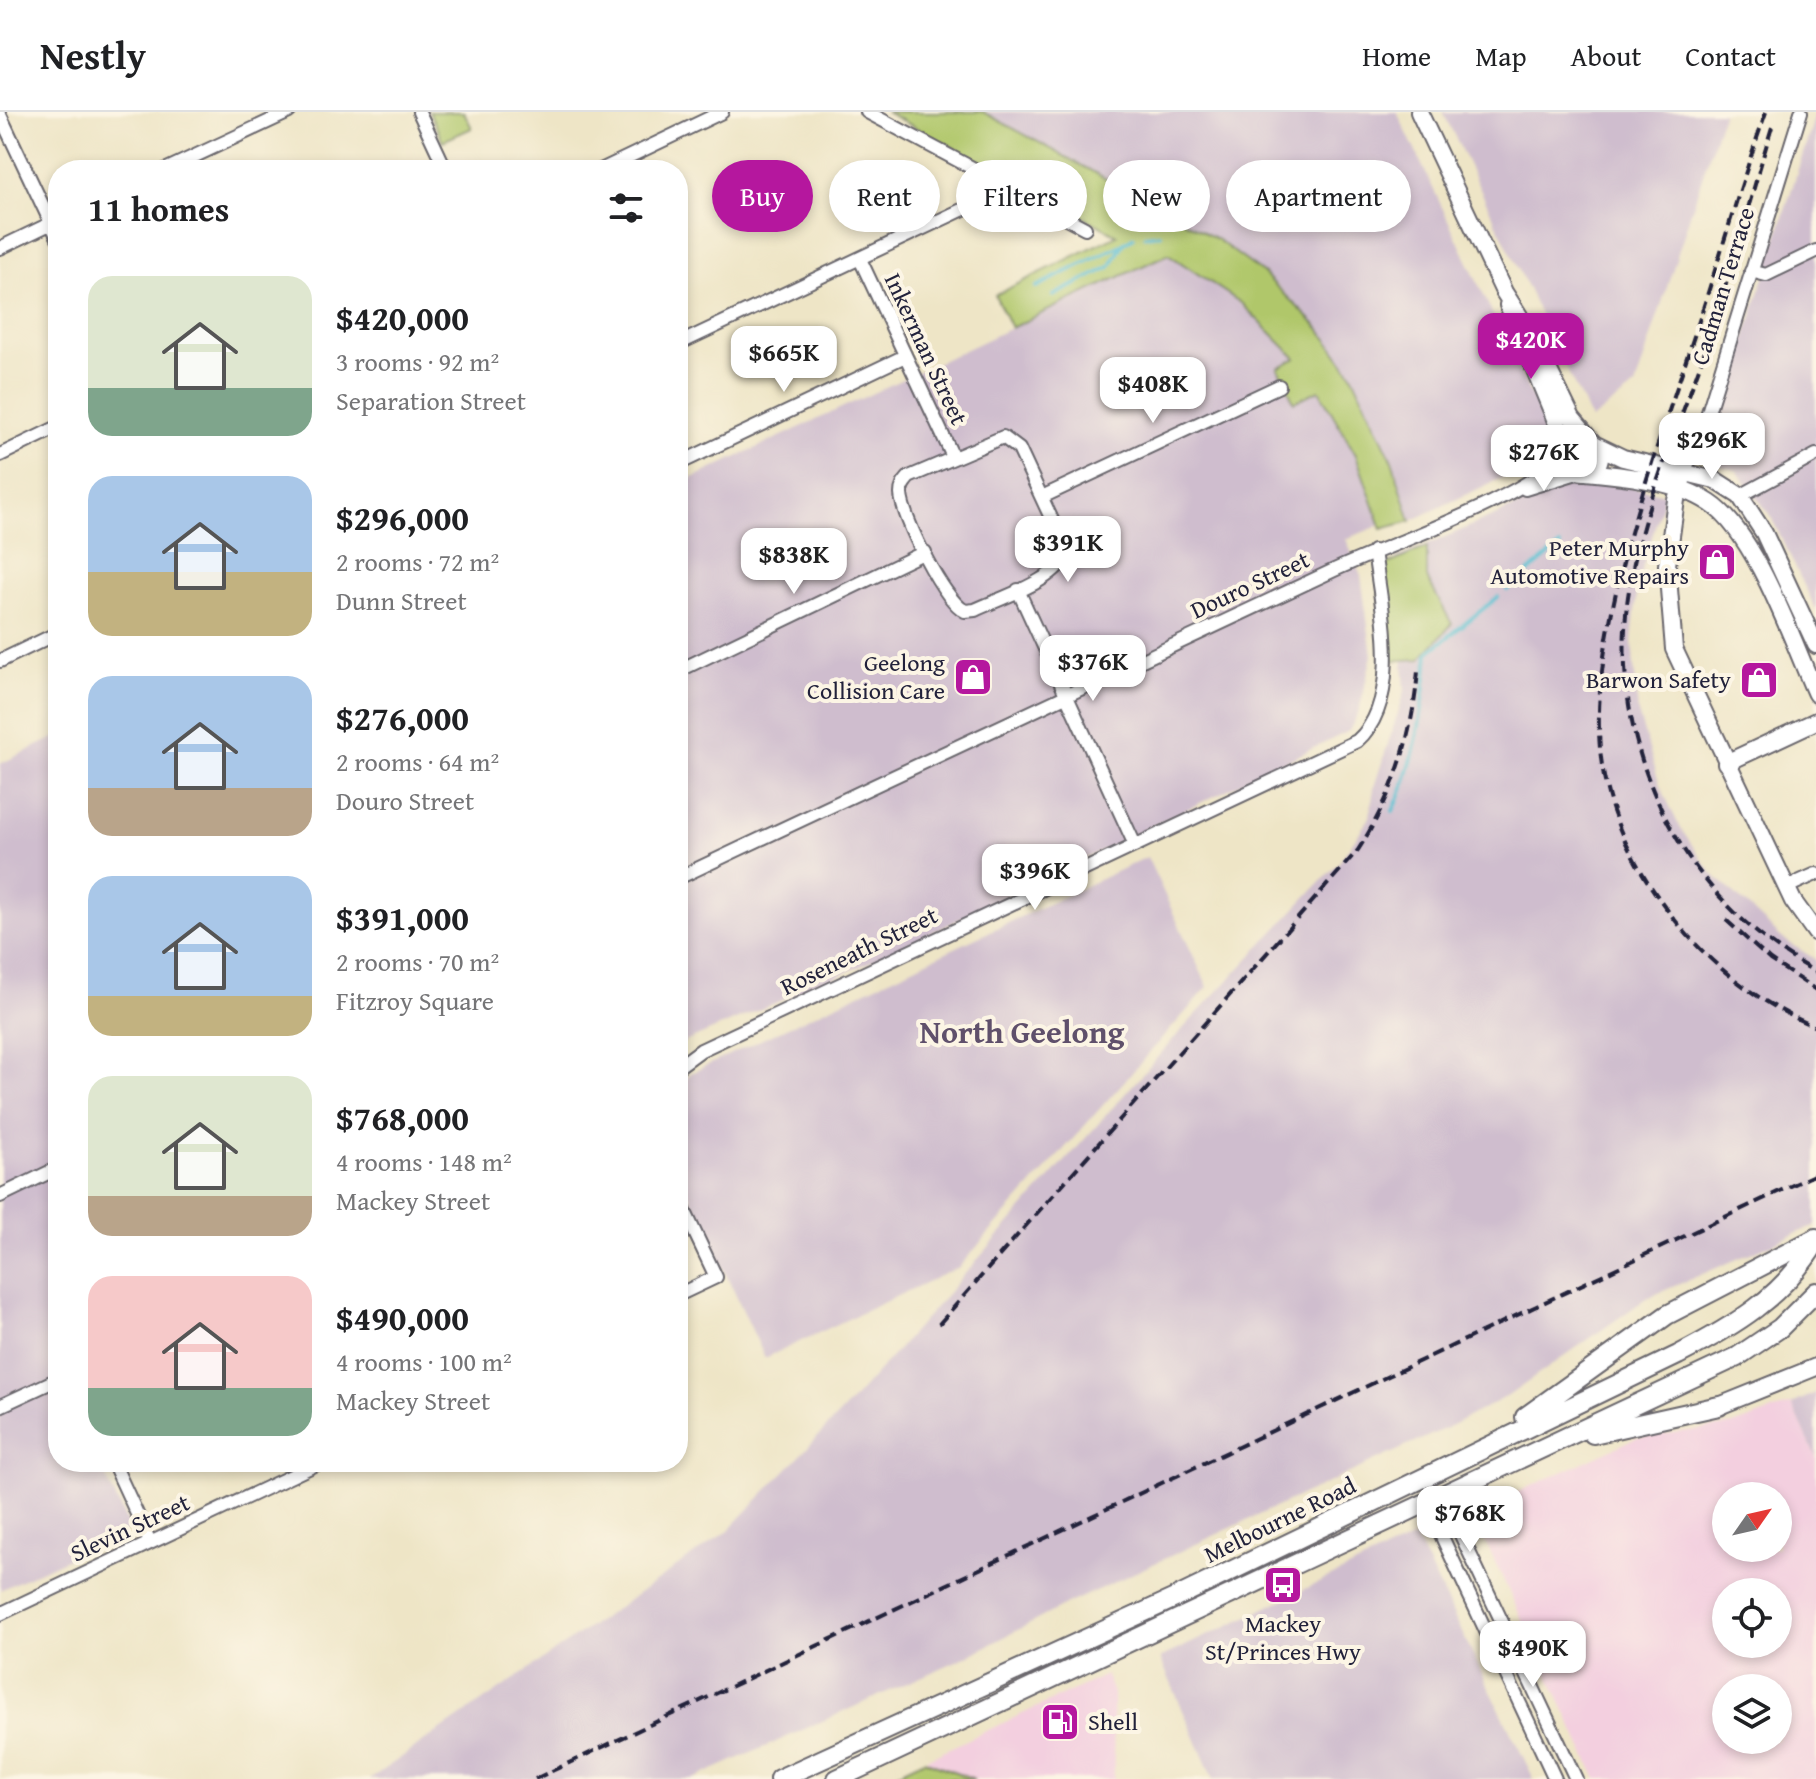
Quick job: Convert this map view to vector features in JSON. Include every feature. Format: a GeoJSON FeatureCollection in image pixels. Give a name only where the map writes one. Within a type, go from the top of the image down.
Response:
{"type":"FeatureCollection","features":[{"type":"Feature","properties":{"kind":"highway","name":"Melbourne Road"},"geometry":{"type":"LineString","coordinates":[[779,1779],[1147,1611],[1642,1373],[1734,1325],[1772,1296],[1804,1262],[1816,1240]]}},
{"type":"Feature","properties":{"kind":"highway"},"geometry":{"type":"LineString","coordinates":[[1469,1454],[1542,1407],[1667,1315],[1816,1240]]}},
{"type":"Feature","properties":{"kind":"highway","name":"Melbourne Road"},"geometry":{"type":"LineString","coordinates":[[837,1779],[1737,1357],[1780,1328],[1816,1292]]}},
{"type":"Feature","properties":{"kind":"highway"},"geometry":{"type":"LineString","coordinates":[[1559,1442],[1719,1406]]}},
{"type":"Feature","properties":{"kind":"highway"},"geometry":{"type":"LineString","coordinates":[[1426,1475],[1437,1499]]}},
{"type":"Feature","properties":{"kind":"main road"},"geometry":{"type":"LineString","coordinates":[[1419,112],[1504,292],[1532,336],[1572,418],[1594,443],[1600,460],[1595,468],[1583,472]]}},
{"type":"Feature","properties":{"kind":"main road"},"geometry":{"type":"LineString","coordinates":[[1504,292],[1513,324],[1563,430],[1572,467],[1583,472],[1634,477],[1678,490],[1707,501],[1724,514],[1749,548],[1816,694]]}},
{"type":"Feature","properties":{"kind":"main road"},"geometry":{"type":"LineString","coordinates":[[1568,451],[1577,441],[1594,443],[1623,458],[1715,480],[1740,496],[1757,519],[1816,645]]}},
{"type":"Feature","properties":{"kind":"main road"},"geometry":{"type":"LineString","coordinates":[[1685,471],[1678,490],[1667,565],[1674,649],[1787,887],[1816,933]]}},
{"type":"Feature","properties":{"kind":"main road"},"geometry":{"type":"LineString","coordinates":[[1724,514],[1740,496]]}},
{"type":"Feature","properties":{"kind":"main road"},"geometry":{"type":"LineString","coordinates":[[1726,763],[1816,721]]}},
{"type":"Feature","properties":{"kind":"main road"},"geometry":{"type":"LineString","coordinates":[[1719,1406],[1816,1367]]}},
{"type":"Feature","properties":{"kind":"street"},"geometry":{"type":"LineString","coordinates":[[186,160],[289,112]]}},
{"type":"Feature","properties":{"kind":"street"},"geometry":{"type":"LineString","coordinates":[[419,112],[441,160]]}},
{"type":"Feature","properties":{"kind":"street"},"geometry":{"type":"LineString","coordinates":[[622,160],[722,112]]}},
{"type":"Feature","properties":{"kind":"street"},"geometry":{"type":"LineString","coordinates":[[867,112],[956,160]]}},
{"type":"Feature","properties":{"kind":"street","name":"Cadman Terrace"},"geometry":{"type":"LineString","coordinates":[[1685,471],[1705,422],[1801,112]]}},
{"type":"Feature","properties":{"kind":"street"},"geometry":{"type":"LineString","coordinates":[[0,115],[48,208]]}},
{"type":"Feature","properties":{"kind":"street"},"geometry":{"type":"LineString","coordinates":[[688,339],[956,213]]}},
{"type":"Feature","properties":{"kind":"street"},"geometry":{"type":"LineString","coordinates":[[0,248],[48,225]]}},
{"type":"Feature","properties":{"kind":"street"},"geometry":{"type":"LineString","coordinates":[[1751,271],[1766,275],[1816,251]]}},
{"type":"Feature","properties":{"kind":"street","name":"Inkerman Street"},"geometry":{"type":"LineString","coordinates":[[860,259],[953,457]]}},
{"type":"Feature","properties":{"kind":"street"},"geometry":{"type":"LineString","coordinates":[[688,459],[905,356]]}},
{"type":"Feature","properties":{"kind":"street"},"geometry":{"type":"LineString","coordinates":[[1042,497],[1279,386]]}},
{"type":"Feature","properties":{"kind":"street"},"geometry":{"type":"LineString","coordinates":[[0,455],[48,432]]}},
{"type":"Feature","properties":{"kind":"street"},"geometry":{"type":"LineString","coordinates":[[1003,437],[1011,440],[1042,497],[1066,550],[1065,560],[1053,572],[1018,590],[975,610],[965,611],[948,598],[901,497],[902,486],[909,477],[991,439],[1003,437]]}},
{"type":"Feature","properties":{"kind":"street","name":"Douro Street"},"geometry":{"type":"LineString","coordinates":[[688,873],[1374,551],[1495,499],[1545,472],[1568,451]]}},
{"type":"Feature","properties":{"kind":"street"},"geometry":{"type":"LineString","coordinates":[[1740,496],[1816,455]]}},
{"type":"Feature","properties":{"kind":"street","name":"Douro Street"},"geometry":{"type":"LineString","coordinates":[[1495,499],[1583,472]]}},
{"type":"Feature","properties":{"kind":"street","name":"Roseneath Street"},"geometry":{"type":"LineString","coordinates":[[688,1060],[701,1050],[1353,744],[1365,733],[1377,711],[1387,647],[1374,551]]}},
{"type":"Feature","properties":{"kind":"street"},"geometry":{"type":"LineString","coordinates":[[688,666],[925,552]]}},
{"type":"Feature","properties":{"kind":"street"},"geometry":{"type":"LineString","coordinates":[[1018,590],[1135,845]]}},
{"type":"Feature","properties":{"kind":"street"},"geometry":{"type":"LineString","coordinates":[[0,661],[48,638]]}},
{"type":"Feature","properties":{"kind":"street"},"geometry":{"type":"LineString","coordinates":[[1787,887],[1816,874]]}},
{"type":"Feature","properties":{"kind":"street"},"geometry":{"type":"LineString","coordinates":[[0,1196],[48,1173]]}},
{"type":"Feature","properties":{"kind":"street"},"geometry":{"type":"LineString","coordinates":[[688,1218],[716,1277],[688,1290]]}},
{"type":"Feature","properties":{"kind":"street"},"geometry":{"type":"LineString","coordinates":[[0,1406],[48,1384]]}},
{"type":"Feature","properties":{"kind":"street"},"geometry":{"type":"LineString","coordinates":[[118,1472],[150,1542]]}},
{"type":"Feature","properties":{"kind":"street","name":"Slevin Street"},"geometry":{"type":"LineString","coordinates":[[0,1614],[300,1472]]}},
{"type":"Feature","properties":{"kind":"street"},"geometry":{"type":"LineString","coordinates":[[1437,1499],[1453,1518],[1576,1779]]}},
{"type":"Feature","properties":{"kind":"street"},"geometry":{"type":"LineString","coordinates":[[1437,1499],[1437,1526],[1555,1779]]}},
{"type":"Feature","properties":{"kind":"street"},"geometry":{"type":"LineString","coordinates":[[1478,1614],[1494,1606]]}},
{"type":"Feature","properties":{"kind":"shaded area"},"geometry":{"type":"Polygon","coordinates":[[[984,112],[1397,112],[1554,444],[1539,460],[1411,521],[1392,460],[1352,374],[1318,327],[1277,285],[1204,232],[1210,232],[1210,160],[1103,160],[1103,177],[1087,168],[1087,160],[1072,160],[984,112]]]}},
{"type":"Feature","properties":{"kind":"shaded area"},"geometry":{"type":"Polygon","coordinates":[[[1443,112],[1723,112],[1635,387],[1591,420],[1443,112]]]}},
{"type":"Feature","properties":{"kind":"shaded area"},"geometry":{"type":"Polygon","coordinates":[[[1816,112],[1816,610],[1770,515],[1736,470],[1706,462],[1816,112]]]}},
{"type":"Feature","properties":{"kind":"shaded area"},"geometry":{"type":"Polygon","coordinates":[[[1168,254],[1221,287],[1283,343],[1296,359],[1294,401],[1319,389],[1344,430],[1365,477],[1381,525],[1346,539],[1361,576],[1372,655],[1359,711],[1349,731],[879,958],[688,1041],[688,480],[1168,254]]]}},
{"type":"Feature","properties":{"kind":"shaded area"},"geometry":{"type":"Polygon","coordinates":[[[1610,482],[1665,494],[1638,582],[1632,641],[1638,713],[1660,785],[1680,828],[1711,872],[1782,938],[1816,960],[1816,1225],[1647,1298],[1508,1396],[1446,1428],[1067,1604],[970,1655],[693,1779],[370,1779],[727,1532],[851,1402],[1179,1033],[1340,861],[1370,817],[1374,787],[1405,691],[1396,558],[1567,485],[1610,482]]]}},
{"type":"Feature","properties":{"kind":"shaded area"},"geometry":{"type":"Polygon","coordinates":[[[48,741],[48,1472],[104,1472],[130,1529],[0,1590],[0,764],[48,741]]]}},
{"type":"Feature","properties":{"kind":"shaded area"},"geometry":{"type":"Polygon","coordinates":[[[1147,857],[1208,987],[959,1267],[765,1358],[688,1192],[688,1077],[691,1073],[1147,857]]]}},
{"type":"Feature","properties":{"kind":"shaded area"},"geometry":{"type":"Polygon","coordinates":[[[1816,1393],[1816,1457],[1792,1404],[1816,1393]]]}},
{"type":"Feature","properties":{"kind":"shaded area"},"geometry":{"type":"Polygon","coordinates":[[[1792,1404],[1816,1457],[1816,1779],[1597,1779],[1472,1513],[1636,1438],[1733,1425],[1792,1404]]]}},
{"type":"Feature","properties":{"kind":"shaded area"},"geometry":{"type":"Polygon","coordinates":[[[1415,1537],[1534,1779],[1213,1779],[1160,1658],[1415,1537]]]}},
{"type":"Feature","properties":{"kind":"shaded area","name":"Shell"},"geometry":{"type":"Polygon","coordinates":[[[1106,1675],[1113,1693],[1114,1779],[974,1779],[924,1760],[1106,1675]]]}},
{"type":"Feature","properties":{"kind":"green space"},"geometry":{"type":"Polygon","coordinates":[[[429,112],[464,112],[472,128],[443,141],[429,112]]]}},
{"type":"Feature","properties":{"kind":"green space"},"geometry":{"type":"Polygon","coordinates":[[[886,112],[983,112],[1071,160],[976,160],[886,112]]]}},
{"type":"Feature","properties":{"kind":"green space"},"geometry":{"type":"Polygon","coordinates":[[[1087,168],[1103,177],[1103,228],[1087,219],[1087,168]]]}},
{"type":"Feature","properties":{"kind":"green space"},"geometry":{"type":"Polygon","coordinates":[[[1111,232],[1204,232],[1264,274],[1318,327],[1352,374],[1392,460],[1411,521],[1382,529],[1356,455],[1319,390],[1294,402],[1278,368],[1296,358],[1241,303],[1168,254],[1011,328],[995,295],[1117,235],[1111,232]]]}},
{"type":"Feature","properties":{"kind":"green space"},"geometry":{"type":"Polygon","coordinates":[[[1427,547],[1427,578],[1452,624],[1420,659],[1386,661],[1377,569],[1427,547]]]}},
{"type":"Feature","properties":{"kind":"green space"},"geometry":{"type":"Polygon","coordinates":[[[924,1760],[974,1779],[885,1779],[924,1760]]]}},
{"type":"Feature","properties":{"kind":"waterway"},"geometry":{"type":"LineString","coordinates":[[1145,236],[1160,234]]}},
{"type":"Feature","properties":{"kind":"waterway"},"geometry":{"type":"LineString","coordinates":[[1053,296],[1110,267],[1123,244],[1134,237]]}},
{"type":"Feature","properties":{"kind":"waterway"},"geometry":{"type":"LineString","coordinates":[[1036,287],[1123,244]]}},
{"type":"Feature","properties":{"kind":"waterway"},"geometry":{"type":"LineString","coordinates":[[1507,590],[1560,546]]}},
{"type":"Feature","properties":{"kind":"waterway"},"geometry":{"type":"LineString","coordinates":[[1393,811],[1408,773],[1418,734],[1428,653],[1498,597]]}},
{"type":"Feature","properties":{"kind":"railway"},"geometry":{"type":"LineString","coordinates":[[1766,112],[1648,475],[1623,562],[1601,679],[1601,757],[1608,794],[1621,831],[1640,869],[1681,927],[1714,962],[1752,993],[1816,1027]]}},
{"type":"Feature","properties":{"kind":"railway"},"geometry":{"type":"LineString","coordinates":[[1772,127],[1708,342],[1644,522],[1630,584],[1625,642],[1628,699],[1640,755],[1661,808],[1689,857],[1724,902],[1767,940],[1816,972]]}},
{"type":"Feature","properties":{"kind":"railway"},"geometry":{"type":"LineString","coordinates":[[939,1324],[1358,850],[1382,808],[1399,765],[1411,719],[1418,671]]}},
{"type":"Feature","properties":{"kind":"railway"},"geometry":{"type":"LineString","coordinates":[[1726,920],[1770,960],[1816,990]]}},
{"type":"Feature","properties":{"kind":"railway"},"geometry":{"type":"LineString","coordinates":[[535,1779],[1816,1174]]}},
{"type":"Feature","properties":{"kind":"place","name":"Peter Murphy Automotive Repairs"},"geometry":{"type":"Point","coordinates":[1717,562]}},
{"type":"Feature","properties":{"kind":"place","name":"Geelong Collision Care"},"geometry":{"type":"Point","coordinates":[973,677]}},
{"type":"Feature","properties":{"kind":"place","name":"Barwon Safety"},"geometry":{"type":"Point","coordinates":[1759,680]}},
{"type":"Feature","properties":{"kind":"place","name":"Mackey St/Princes Hwy"},"geometry":{"type":"Point","coordinates":[1283,1585]}},
{"type":"Feature","properties":{"kind":"place","name":"Shell"},"geometry":{"type":"Point","coordinates":[1060,1722]}},
{"type":"Feature","properties":{"kind":"district","name":"North Geelong"},"geometry":{"type":"Point","coordinates":[1022,1032]}}]}
